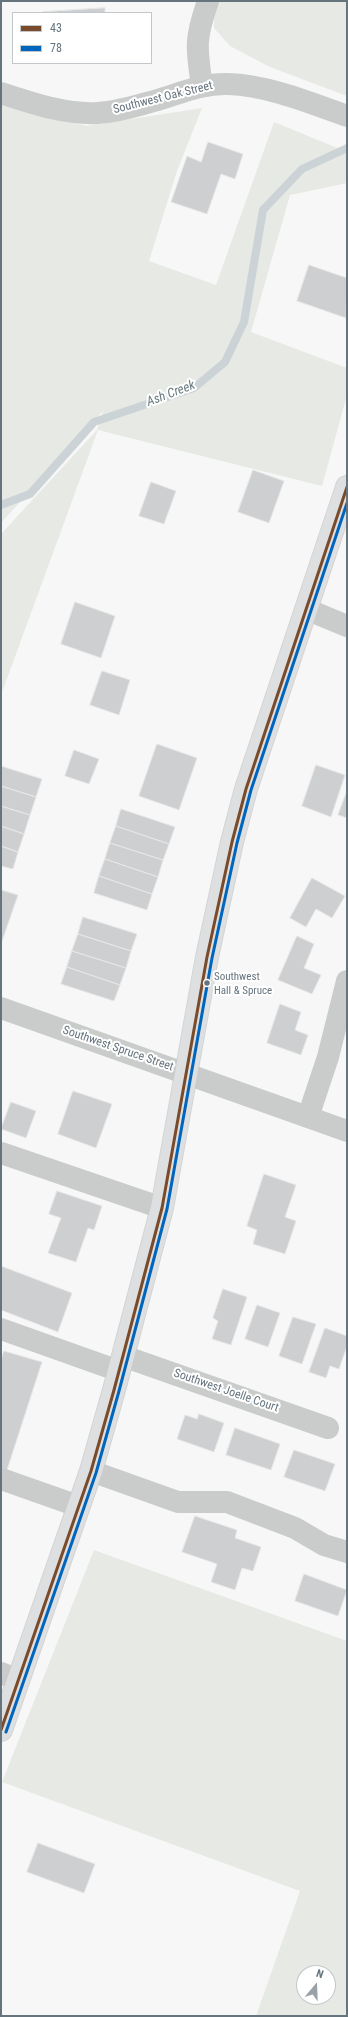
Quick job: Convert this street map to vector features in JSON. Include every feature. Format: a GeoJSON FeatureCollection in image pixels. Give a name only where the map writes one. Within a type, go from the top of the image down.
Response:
{"type":"FeatureCollection","features":[{"type":"Feature","properties":{"kind":"main road"},"geometry":{"type":"LineString","coordinates":[[1,1730],[9,1676],[91,1471],[162,1208],[207,956],[233,836],[246,789],[347,487]]}},
{"type":"Feature","properties":{"kind":"street"},"geometry":{"type":"LineString","coordinates":[[202,86],[197,52],[197,38],[208,1]]}},
{"type":"Feature","properties":{"kind":"street","name":"Southwest Oak Street"},"geometry":{"type":"LineString","coordinates":[[1,93],[30,102],[66,110],[82,113],[99,113],[127,108],[202,86],[228,84],[248,87],[313,104],[347,116]]}},
{"type":"Feature","properties":{"kind":"street"},"geometry":{"type":"LineString","coordinates":[[306,609],[347,626]]}},
{"type":"Feature","properties":{"kind":"street"},"geometry":{"type":"LineString","coordinates":[[308,1117],[328,1057],[347,981]]}},
{"type":"Feature","properties":{"kind":"street","name":"Southwest Spruce Street"},"geometry":{"type":"LineString","coordinates":[[1,1008],[347,1131]]}},
{"type":"Feature","properties":{"kind":"street"},"geometry":{"type":"LineString","coordinates":[[1,1153],[162,1208]]}},
{"type":"Feature","properties":{"kind":"street","name":"Southwest Joelle Court"},"geometry":{"type":"LineString","coordinates":[[1,1330],[121,1363],[328,1428]]}},
{"type":"Feature","properties":{"kind":"street"},"geometry":{"type":"LineString","coordinates":[[91,1471],[178,1502],[227,1502],[295,1528],[324,1545],[347,1552]]}},
{"type":"Feature","properties":{"kind":"street"},"geometry":{"type":"LineString","coordinates":[[1,1479],[78,1506]]}},
{"type":"Feature","properties":{"kind":"shaded area"},"geometry":{"type":"Polygon","coordinates":[[[218,1],[347,1],[347,96],[270,67],[230,46],[214,28],[214,13],[218,1]]]}},
{"type":"Feature","properties":{"kind":"shaded area"},"geometry":{"type":"Polygon","coordinates":[[[1,101],[86,126],[202,108],[177,171],[149,261],[216,285],[274,122],[347,152],[347,183],[290,195],[251,332],[347,368],[347,395],[322,486],[98,430],[1,695],[1,534],[97,430],[103,411],[1,523],[1,101]]]}},
{"type":"Feature","properties":{"kind":"shaded area"},"geometry":{"type":"Polygon","coordinates":[[[94,1550],[347,1641],[347,2016],[256,2016],[300,1891],[2,1782],[94,1550]]]}},
{"type":"Feature","properties":{"kind":"building"},"geometry":{"type":"Polygon","coordinates":[[[105,8],[105,12],[43,12],[105,8]]]}},
{"type":"Feature","properties":{"kind":"building"},"geometry":{"type":"Polygon","coordinates":[[[208,142],[243,154],[235,179],[221,174],[207,214],[171,202],[187,156],[201,162],[208,142]]]}},
{"type":"Feature","properties":{"kind":"building"},"geometry":{"type":"Polygon","coordinates":[[[309,265],[347,278],[346,318],[297,301],[309,265]]]}},
{"type":"Feature","properties":{"kind":"building"},"geometry":{"type":"Polygon","coordinates":[[[253,470],[284,481],[269,523],[238,512],[253,470]]]}},
{"type":"Feature","properties":{"kind":"building"},"geometry":{"type":"Polygon","coordinates":[[[151,482],[176,491],[164,524],[139,516],[151,482]]]}},
{"type":"Feature","properties":{"kind":"building"},"geometry":{"type":"Polygon","coordinates":[[[75,602],[115,616],[101,658],[61,644],[75,602]]]}},
{"type":"Feature","properties":{"kind":"building"},"geometry":{"type":"Polygon","coordinates":[[[102,671],[130,680],[119,715],[90,705],[102,671]]]}},
{"type":"Feature","properties":{"kind":"building"},"geometry":{"type":"Polygon","coordinates":[[[157,744],[197,758],[179,810],[139,796],[157,744]]]}},
{"type":"Feature","properties":{"kind":"building"},"geometry":{"type":"Polygon","coordinates":[[[74,750],[99,759],[89,784],[65,776],[74,750]]]}},
{"type":"Feature","properties":{"kind":"building"},"geometry":{"type":"Polygon","coordinates":[[[316,765],[345,775],[331,817],[302,806],[316,765]]]}},
{"type":"Feature","properties":{"kind":"building"},"geometry":{"type":"Polygon","coordinates":[[[1,766],[42,779],[36,797],[1,786],[1,766]]]}},
{"type":"Feature","properties":{"kind":"building"},"geometry":{"type":"Polygon","coordinates":[[[1,786],[36,797],[30,815],[1,806],[1,786]]]}},
{"type":"Feature","properties":{"kind":"building"},"geometry":{"type":"Polygon","coordinates":[[[347,791],[347,818],[338,815],[347,791]]]}},
{"type":"Feature","properties":{"kind":"building"},"geometry":{"type":"Polygon","coordinates":[[[1,806],[30,815],[24,834],[1,826],[1,806]]]}},
{"type":"Feature","properties":{"kind":"building"},"geometry":{"type":"Polygon","coordinates":[[[121,809],[175,827],[169,844],[116,826],[121,809]]]}},
{"type":"Feature","properties":{"kind":"building"},"geometry":{"type":"Polygon","coordinates":[[[1,826],[24,834],[18,852],[1,846],[1,826]]]}},
{"type":"Feature","properties":{"kind":"building"},"geometry":{"type":"Polygon","coordinates":[[[116,826],[169,844],[163,860],[110,843],[116,826]]]}},
{"type":"Feature","properties":{"kind":"building"},"geometry":{"type":"Polygon","coordinates":[[[110,843],[163,860],[158,877],[105,859],[110,843]]]}},
{"type":"Feature","properties":{"kind":"building"},"geometry":{"type":"Polygon","coordinates":[[[1,846],[18,852],[13,869],[1,866],[1,846]]]}},
{"type":"Feature","properties":{"kind":"building"},"geometry":{"type":"Polygon","coordinates":[[[105,859],[158,877],[152,894],[99,876],[105,859]]]}},
{"type":"Feature","properties":{"kind":"building"},"geometry":{"type":"Polygon","coordinates":[[[99,876],[152,894],[147,910],[94,893],[99,876]]]}},
{"type":"Feature","properties":{"kind":"building"},"geometry":{"type":"Polygon","coordinates":[[[312,878],[345,896],[332,918],[316,909],[306,927],[290,918],[312,878]]]}},
{"type":"Feature","properties":{"kind":"building"},"geometry":{"type":"Polygon","coordinates":[[[1,890],[18,895],[1,944],[1,890]]]}},
{"type":"Feature","properties":{"kind":"building"},"geometry":{"type":"Polygon","coordinates":[[[83,917],[137,934],[131,951],[78,934],[83,917]]]}},
{"type":"Feature","properties":{"kind":"building"},"geometry":{"type":"Polygon","coordinates":[[[78,934],[131,951],[126,968],[72,951],[78,934]]]}},
{"type":"Feature","properties":{"kind":"building"},"geometry":{"type":"Polygon","coordinates":[[[297,936],[314,944],[304,968],[321,975],[312,994],[278,980],[297,936]]]}},
{"type":"Feature","properties":{"kind":"building"},"geometry":{"type":"Polygon","coordinates":[[[72,951],[126,968],[120,985],[67,967],[72,951]]]}},
{"type":"Feature","properties":{"kind":"building"},"geometry":{"type":"Polygon","coordinates":[[[67,967],[120,985],[114,1001],[61,984],[67,967]]]}},
{"type":"Feature","properties":{"kind":"building"},"geometry":{"type":"Polygon","coordinates":[[[280,1004],[301,1012],[295,1030],[308,1035],[301,1055],[267,1043],[280,1004]]]}},
{"type":"Feature","properties":{"kind":"building"},"geometry":{"type":"Polygon","coordinates":[[[73,1091],[112,1104],[96,1148],[58,1134],[73,1091]]]}},
{"type":"Feature","properties":{"kind":"building"},"geometry":{"type":"Polygon","coordinates":[[[11,1102],[36,1111],[26,1138],[1,1129],[11,1102]]]}},
{"type":"Feature","properties":{"kind":"building"},"geometry":{"type":"Polygon","coordinates":[[[264,1174],[296,1185],[285,1217],[296,1221],[285,1254],[253,1244],[257,1230],[247,1226],[264,1174]]]}},
{"type":"Feature","properties":{"kind":"building"},"geometry":{"type":"Polygon","coordinates":[[[57,1191],[102,1206],[94,1230],[88,1228],[76,1262],[48,1253],[61,1218],[49,1214],[57,1191]]]}},
{"type":"Feature","properties":{"kind":"building"},"geometry":{"type":"Polygon","coordinates":[[[1,1266],[72,1293],[58,1332],[1,1310],[1,1266]]]}},
{"type":"Feature","properties":{"kind":"building"},"geometry":{"type":"Polygon","coordinates":[[[223,1289],[247,1297],[231,1345],[212,1339],[218,1321],[213,1318],[223,1289]]]}},
{"type":"Feature","properties":{"kind":"building"},"geometry":{"type":"Polygon","coordinates":[[[257,1305],[280,1313],[268,1347],[245,1339],[257,1305]]]}},
{"type":"Feature","properties":{"kind":"building"},"geometry":{"type":"Polygon","coordinates":[[[293,1317],[316,1324],[302,1364],[279,1356],[293,1317]]]}},
{"type":"Feature","properties":{"kind":"building"},"geometry":{"type":"Polygon","coordinates":[[[325,1328],[347,1336],[347,1346],[339,1369],[330,1366],[326,1378],[309,1372],[325,1328]]]}},
{"type":"Feature","properties":{"kind":"building"},"geometry":{"type":"Polygon","coordinates":[[[4,1351],[42,1362],[6,1473],[1,1472],[1,1360],[4,1351]]]}},
{"type":"Feature","properties":{"kind":"building"},"geometry":{"type":"Polygon","coordinates":[[[199,1414],[224,1423],[214,1452],[177,1439],[185,1415],[197,1419],[199,1414]]]}},
{"type":"Feature","properties":{"kind":"building"},"geometry":{"type":"Polygon","coordinates":[[[235,1428],[280,1444],[271,1470],[226,1455],[235,1428]]]}},
{"type":"Feature","properties":{"kind":"building"},"geometry":{"type":"Polygon","coordinates":[[[294,1450],[335,1464],[325,1491],[284,1477],[294,1450]]]}},
{"type":"Feature","properties":{"kind":"building"},"geometry":{"type":"Polygon","coordinates":[[[195,1516],[237,1530],[235,1538],[261,1547],[253,1571],[242,1568],[235,1590],[211,1582],[217,1564],[182,1552],[195,1516]]]}},
{"type":"Feature","properties":{"kind":"building"},"geometry":{"type":"Polygon","coordinates":[[[304,1574],[347,1590],[338,1616],[295,1601],[304,1574]]]}},
{"type":"Feature","properties":{"kind":"building"},"geometry":{"type":"Polygon","coordinates":[[[38,1843],[95,1864],[84,1893],[27,1872],[38,1843]]]}},
{"type":"Feature","properties":{"kind":"waterway","name":"Ash Creek"},"geometry":{"type":"LineString","coordinates":[[1,505],[30,494],[94,422],[194,388],[225,362],[244,322],[263,210],[302,169],[347,148]]}},
{"type":"Feature","properties":{"kind":"transit line","name":"43"},"geometry":{"type":"LineString","coordinates":[[1,1730],[91,1471],[114,1390],[162,1208],[207,957],[232,842],[246,789],[347,487]]}},
{"type":"Feature","properties":{"kind":"transit line","name":"78"},"geometry":{"type":"LineString","coordinates":[[6,1732],[96,1473],[119,1391],[167,1209],[212,958],[237,843],[251,790],[347,503]]}},
{"type":"Feature","properties":{"kind":"place","name":"Southwest Hall & Spruce"},"geometry":{"type":"Point","coordinates":[207,983]}}]}
